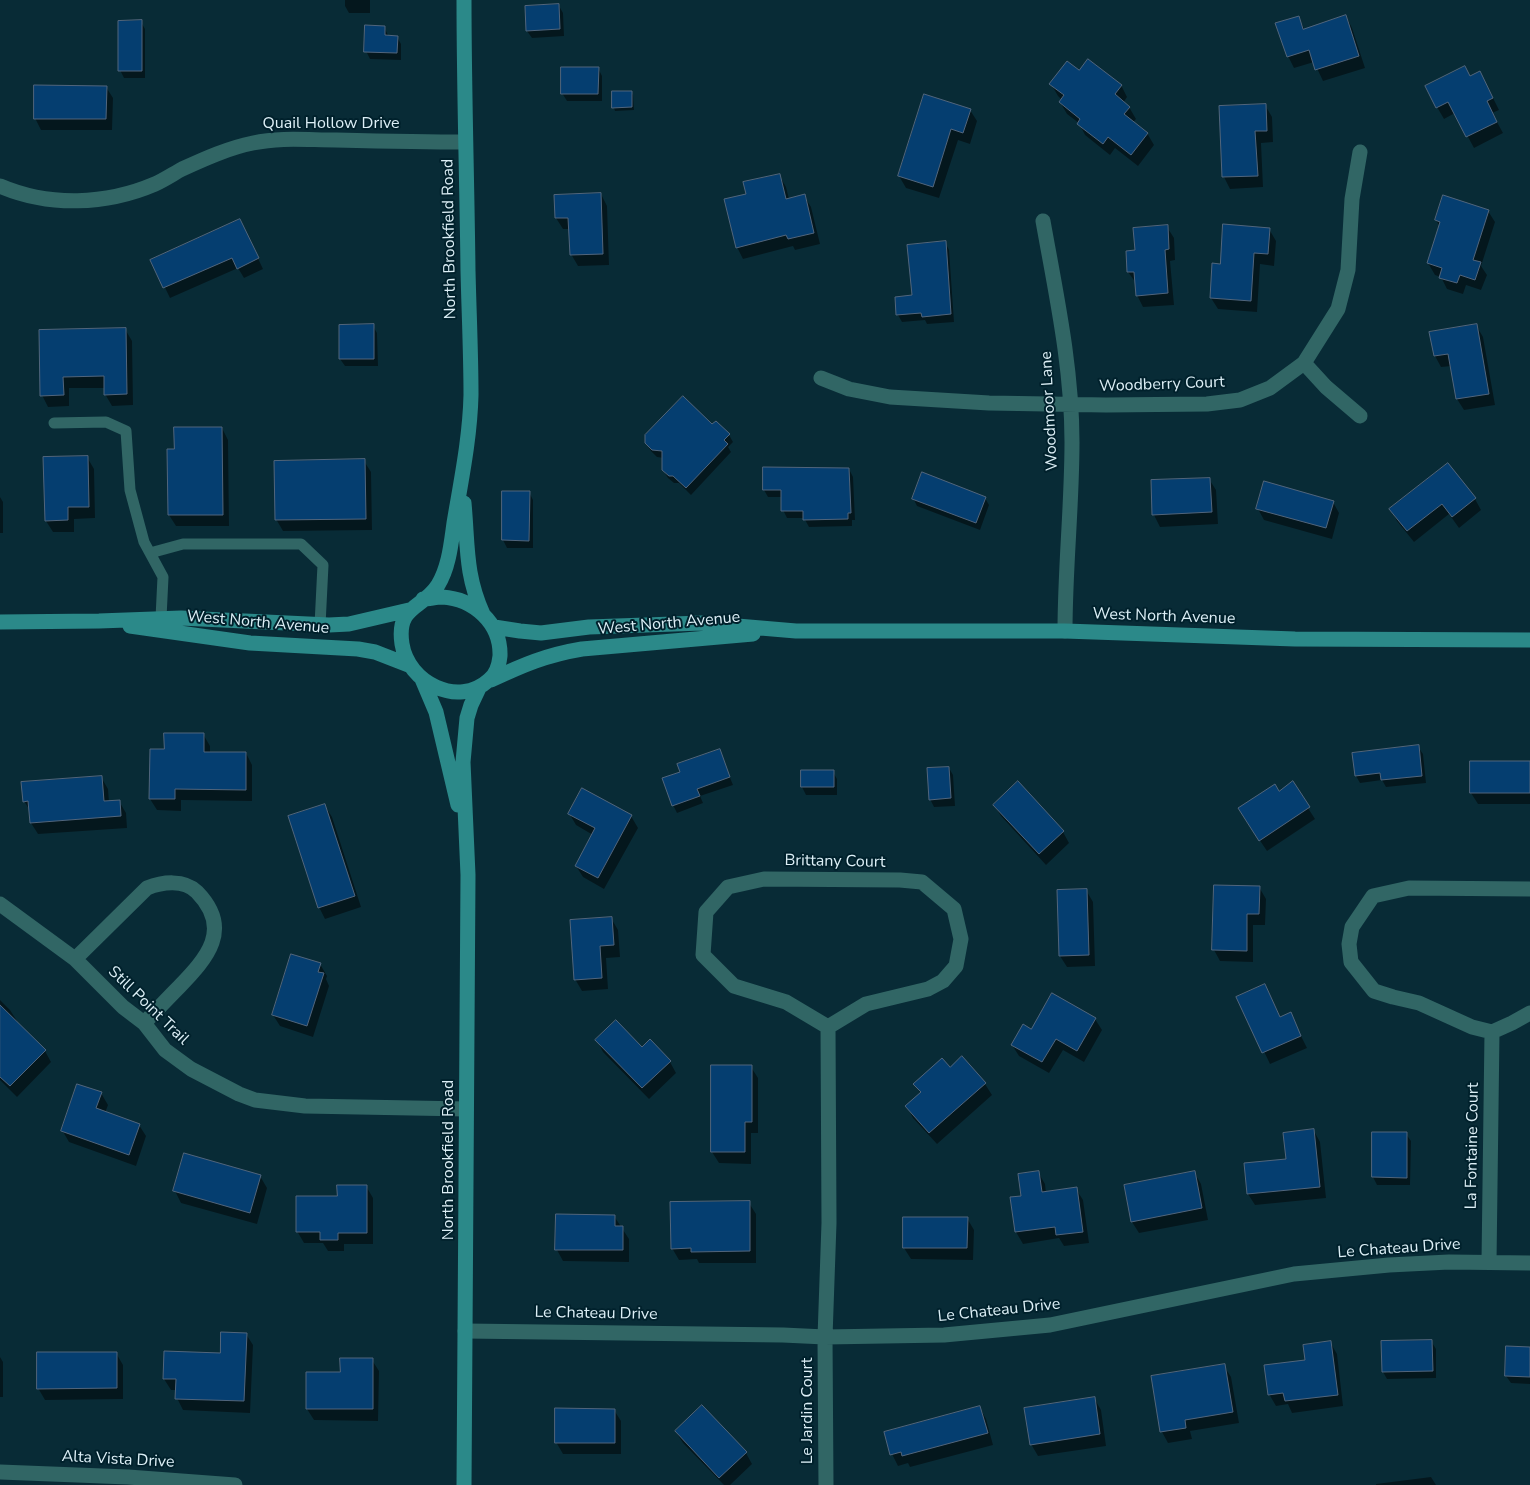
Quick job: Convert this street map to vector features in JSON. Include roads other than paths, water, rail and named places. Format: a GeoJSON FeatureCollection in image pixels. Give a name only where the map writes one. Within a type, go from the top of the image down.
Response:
{"type":"FeatureCollection","features":[{"type":"Feature","properties":{"kind":"main road","name":"North Brookfield Road"},"geometry":{"type":"LineString","coordinates":[[423,599],[437,587],[444,572],[450,550],[462,477],[471,397],[465,142],[464,0]]}},
{"type":"Feature","properties":{"kind":"main road","name":"North Brookfield Road"},"geometry":{"type":"LineString","coordinates":[[462,477],[467,558],[475,596],[483,614]]}},
{"type":"Feature","properties":{"kind":"main road"},"geometry":{"type":"LineString","coordinates":[[441,597],[465,603],[483,614],[494,627],[500,647],[500,663],[496,673],[485,684],[461,692],[445,691],[434,688],[422,679],[411,666],[405,656],[402,629],[405,616],[409,610],[423,599],[441,597]]}},
{"type":"Feature","properties":{"kind":"main road","name":"West North Avenue"},"geometry":{"type":"LineString","coordinates":[[0,622],[161,618],[320,625],[348,624],[409,610]]}},
{"type":"Feature","properties":{"kind":"main road","name":"West North Avenue"},"geometry":{"type":"LineString","coordinates":[[99,621],[250,643],[358,649],[375,652],[411,666]]}},
{"type":"Feature","properties":{"kind":"main road","name":"West North Avenue"},"geometry":{"type":"LineString","coordinates":[[494,627],[520,632],[541,633],[589,627],[702,623],[796,630],[1065,631],[1295,639],[1530,640]]}},
{"type":"Feature","properties":{"kind":"main road","name":"West North Avenue"},"geometry":{"type":"LineString","coordinates":[[485,684],[535,660],[557,653],[582,649],[796,630]]}},
{"type":"Feature","properties":{"kind":"main road","name":"North Brookfield Road"},"geometry":{"type":"LineString","coordinates":[[422,679],[436,712],[466,835]]}},
{"type":"Feature","properties":{"kind":"main road","name":"North Brookfield Road"},"geometry":{"type":"LineString","coordinates":[[464,1485],[468,875],[464,762],[466,724],[471,705],[485,684]]}},
{"type":"Feature","properties":{"kind":"street","name":"Quail Hollow Drive"},"geometry":{"type":"LineString","coordinates":[[0,186],[16,193],[47,199],[78,201],[105,199],[138,190],[228,150],[253,142],[284,139],[465,142]]}},
{"type":"Feature","properties":{"kind":"street","name":"Woodberry Court"},"geometry":{"type":"LineString","coordinates":[[821,378],[849,389],[890,397],[989,403],[1198,404],[1240,400],[1270,388],[1304,363],[1338,309],[1348,270],[1352,199],[1360,152]]}},
{"type":"Feature","properties":{"kind":"street","name":"Woodmoor Lane"},"geometry":{"type":"LineString","coordinates":[[1043,220],[1063,335],[1070,403],[1072,442],[1065,586],[1065,631]]}},
{"type":"Feature","properties":{"kind":"street"},"geometry":{"type":"LineString","coordinates":[[1304,363],[1326,386],[1360,416]]}},
{"type":"Feature","properties":{"kind":"street","name":"Brittany Court"},"geometry":{"type":"LineString","coordinates":[[764,879],[900,880],[922,882],[954,909],[961,939],[956,966],[943,981],[928,989],[866,1004],[828,1027],[786,1002],[734,986],[703,955],[706,912],[728,887],[764,879]]}},
{"type":"Feature","properties":{"kind":"street"},"geometry":{"type":"LineString","coordinates":[[75,959],[100,932],[147,888],[159,883],[174,883],[192,887],[204,899],[214,916],[214,934],[211,947],[201,964],[144,1023]]}},
{"type":"Feature","properties":{"kind":"street"},"geometry":{"type":"LineString","coordinates":[[1530,889],[1409,888],[1373,896],[1352,927],[1349,944],[1351,962],[1374,991],[1419,1003],[1472,1027],[1492,1032],[1530,1013]]}},
{"type":"Feature","properties":{"kind":"street","name":"Still Point Trail"},"geometry":{"type":"LineString","coordinates":[[0,904],[75,959],[123,1007],[144,1023],[165,1050],[191,1070],[217,1084],[255,1100],[305,1106],[466,1109]]}},
{"type":"Feature","properties":{"kind":"street"},"geometry":{"type":"LineString","coordinates":[[825,1337],[829,1223],[828,1027]]}},
{"type":"Feature","properties":{"kind":"street","name":"La Fontaine Court"},"geometry":{"type":"LineString","coordinates":[[1489,1262],[1492,1032]]}},
{"type":"Feature","properties":{"kind":"street","name":"Le Chateau Drive"},"geometry":{"type":"LineString","coordinates":[[465,1331],[783,1334],[825,1337],[944,1335],[1050,1325],[1294,1274],[1389,1265],[1489,1262],[1530,1263]]}},
{"type":"Feature","properties":{"kind":"street","name":"Le Jardin Court"},"geometry":{"type":"LineString","coordinates":[[825,1337],[826,1485]]}},
{"type":"Feature","properties":{"kind":"street","name":"Alta Vista Drive"},"geometry":{"type":"LineString","coordinates":[[0,1472],[128,1477],[235,1485]]}},
{"type":"Feature","properties":{"kind":"lane"},"geometry":{"type":"LineString","coordinates":[[54,424],[106,422],[126,431],[130,490],[144,542],[163,577],[161,618]]}},
{"type":"Feature","properties":{"kind":"lane"},"geometry":{"type":"LineString","coordinates":[[150,553],[182,544],[301,544],[323,564],[320,625]]}}]}
